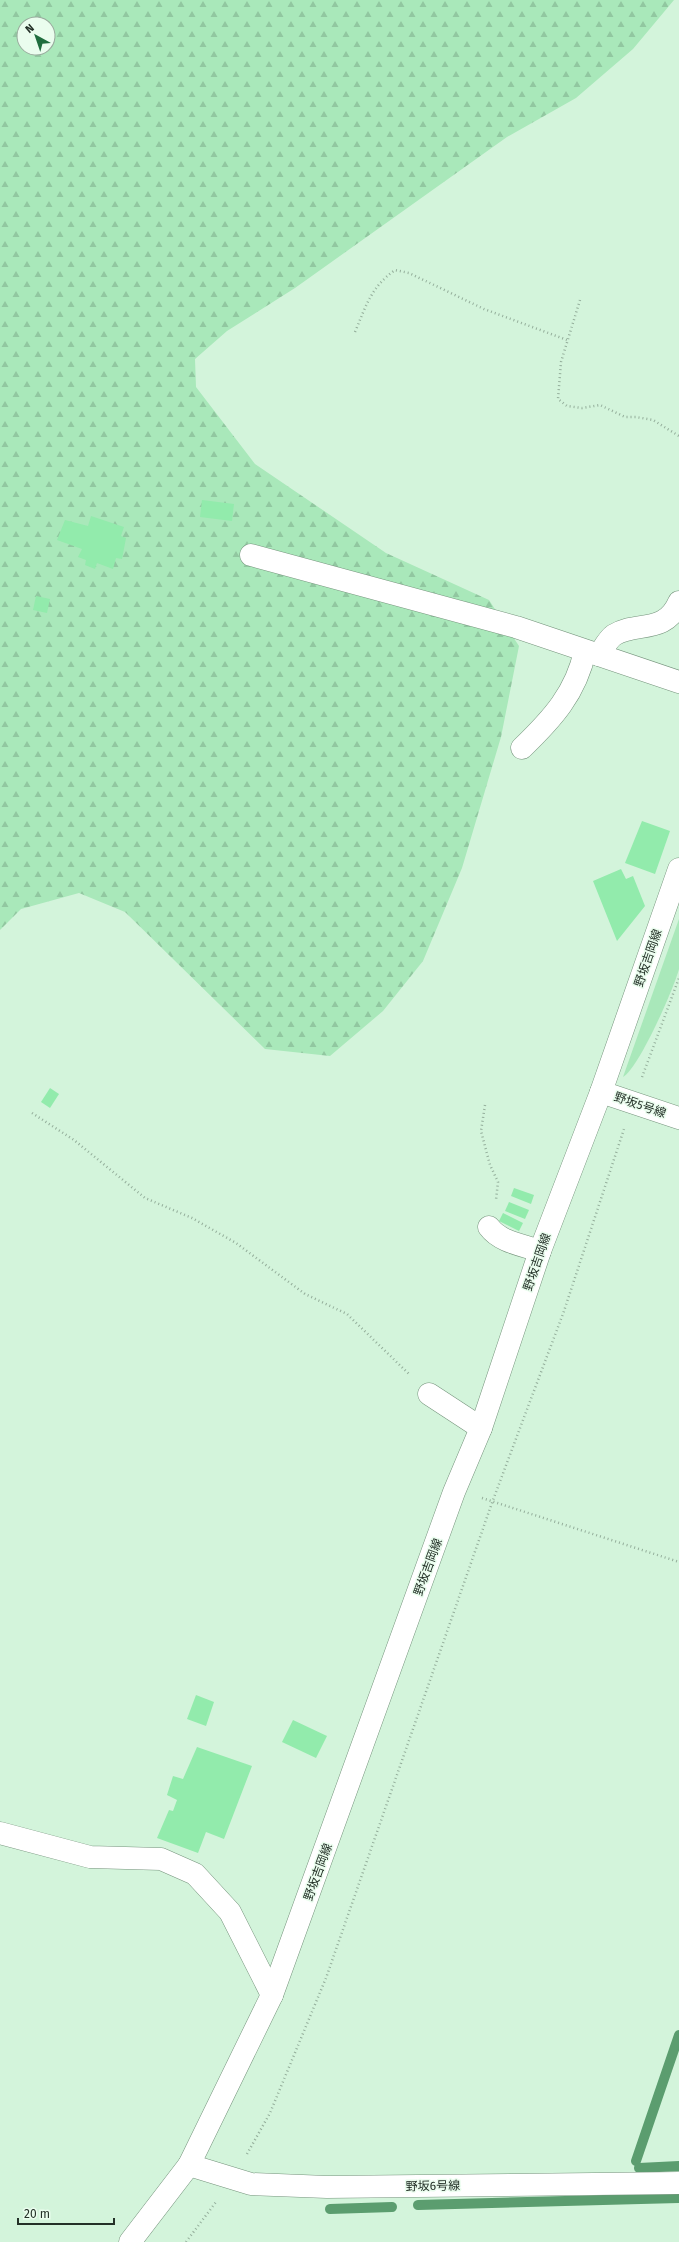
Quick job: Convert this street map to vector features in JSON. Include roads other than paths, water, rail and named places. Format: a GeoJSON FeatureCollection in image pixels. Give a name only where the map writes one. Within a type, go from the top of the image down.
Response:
{"type":"FeatureCollection","features":[{"type":"Feature","properties":{"kind":"street"},"geometry":{"type":"LineString","coordinates":[[251,555],[516,627],[679,682]]}},
{"type":"Feature","properties":{"kind":"street"},"geometry":{"type":"LineString","coordinates":[[522,748],[557,711],[579,677],[592,653],[612,636],[620,632],[644,628],[666,620],[679,602]]}},
{"type":"Feature","properties":{"kind":"street","name":"野坂吉岡線"},"geometry":{"type":"LineString","coordinates":[[130,2242],[189,2165],[272,1995],[454,1492],[481,1428],[540,1251],[601,1092],[679,869]]}},
{"type":"Feature","properties":{"kind":"street","name":"野坂5号線"},"geometry":{"type":"LineString","coordinates":[[601,1092],[679,1118]]}},
{"type":"Feature","properties":{"kind":"street"},"geometry":{"type":"LineString","coordinates":[[489,1227],[494,1234],[504,1239],[540,1251]]}},
{"type":"Feature","properties":{"kind":"street"},"geometry":{"type":"LineString","coordinates":[[429,1394],[481,1428]]}},
{"type":"Feature","properties":{"kind":"street"},"geometry":{"type":"LineString","coordinates":[[0,1834],[90,1857],[161,1859],[195,1874],[230,1912],[272,1995]]}},
{"type":"Feature","properties":{"kind":"street","name":"野坂6号線"},"geometry":{"type":"LineString","coordinates":[[189,2165],[251,2184],[327,2187],[679,2183]]}},
{"type":"Feature","properties":{"kind":"waterway"},"geometry":{"type":"LineString","coordinates":[[636,2161],[679,2035]]}},
{"type":"Feature","properties":{"kind":"waterway"},"geometry":{"type":"LineString","coordinates":[[639,2168],[679,2166]]}},
{"type":"Feature","properties":{"kind":"waterway"},"geometry":{"type":"LineString","coordinates":[[418,2205],[679,2198]]}},
{"type":"Feature","properties":{"kind":"waterway"},"geometry":{"type":"LineString","coordinates":[[330,2209],[392,2207]]}}]}
